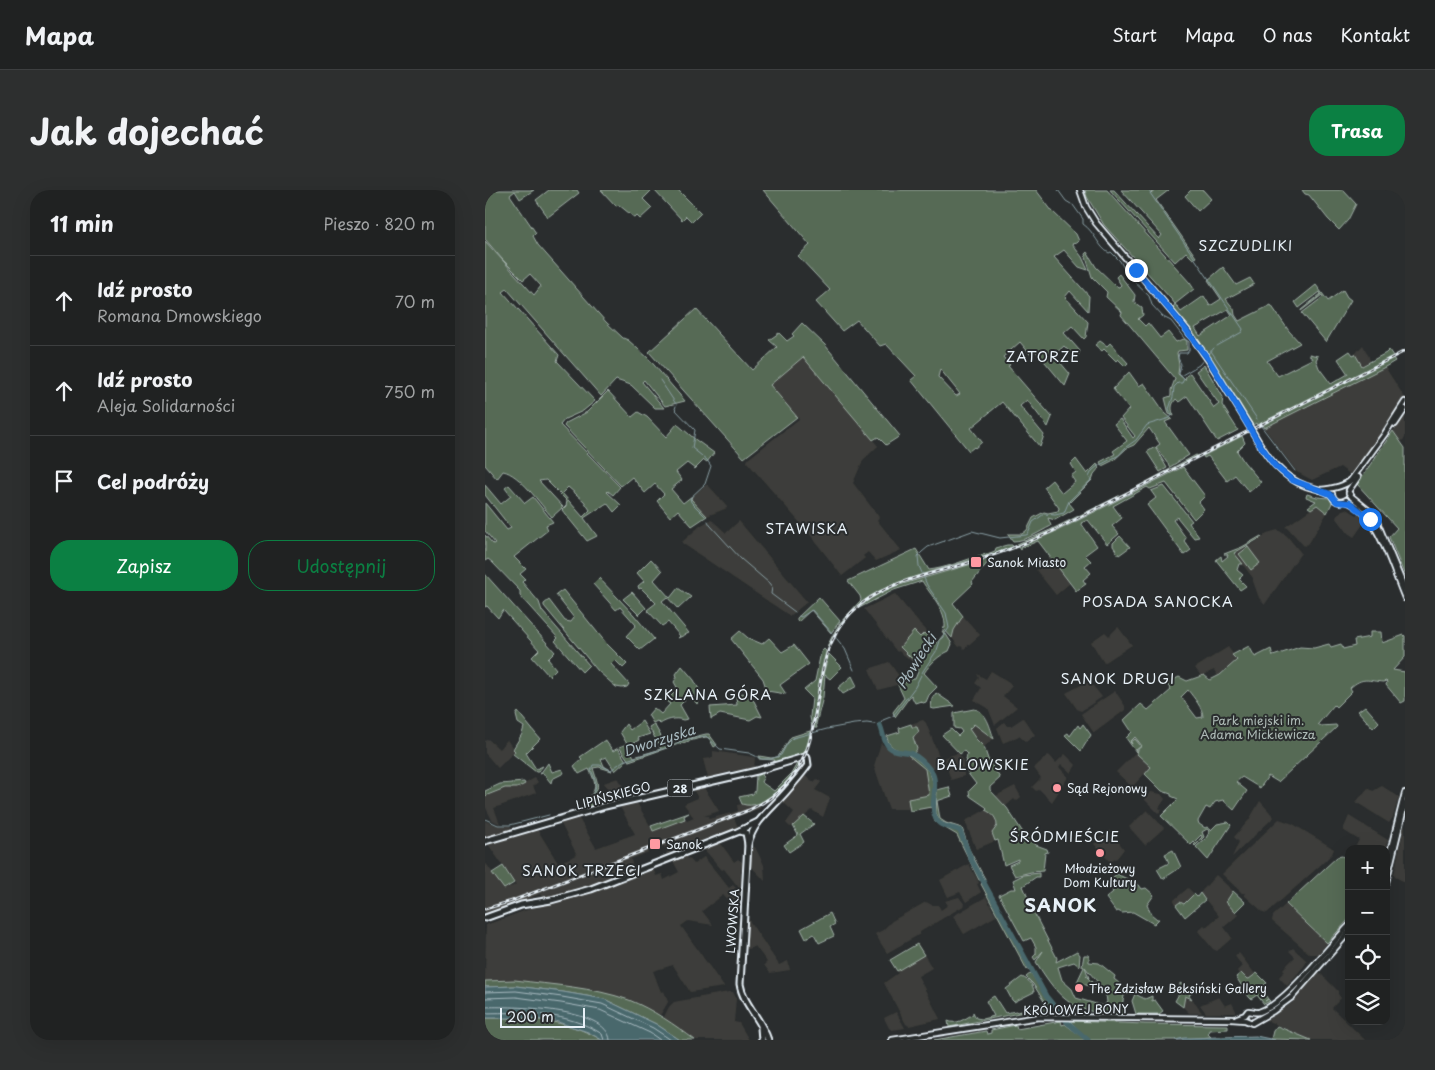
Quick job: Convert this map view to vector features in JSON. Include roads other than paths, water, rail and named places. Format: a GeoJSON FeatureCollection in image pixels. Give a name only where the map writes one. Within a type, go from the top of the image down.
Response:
{"type":"FeatureCollection","features":[{"type":"Feature","properties":{"kind":"main road"},"geometry":{"type":"LineString","coordinates":[[1080,190],[1086,207],[1096,223],[1173,313],[1209,360],[1269,458],[1281,472],[1299,483],[1332,495],[1337,502],[1345,502],[1358,508],[1372,522],[1405,598]]}},
{"type":"Feature","properties":{"kind":"main road"},"geometry":{"type":"LineString","coordinates":[[1320,490],[1348,483],[1362,467],[1405,402]]}},
{"type":"Feature","properties":{"kind":"main road"},"geometry":{"type":"LineString","coordinates":[[1345,502],[1349,492],[1405,410]]}},
{"type":"Feature","properties":{"kind":"main road"},"geometry":{"type":"LineString","coordinates":[[1343,485],[1377,522],[1405,589]]}},
{"type":"Feature","properties":{"kind":"main road"},"geometry":{"type":"LineString","coordinates":[[1332,495],[1335,487]]}},
{"type":"Feature","properties":{"kind":"main road","name":"LIPIŃSKIEGO"},"geometry":{"type":"LineString","coordinates":[[485,842],[605,806],[757,771],[805,756],[808,759],[809,765],[786,793],[758,822]]}},
{"type":"Feature","properties":{"kind":"main road"},"geometry":{"type":"LineString","coordinates":[[1390,852],[1405,793]]}},
{"type":"Feature","properties":{"kind":"main road"},"geometry":{"type":"LineString","coordinates":[[1390,868],[1405,804]]}},
{"type":"Feature","properties":{"kind":"main road"},"geometry":{"type":"LineString","coordinates":[[485,918],[521,905],[591,889],[758,822]]}},
{"type":"Feature","properties":{"kind":"main road","name":"28"},"geometry":{"type":"LineString","coordinates":[[748,844],[751,832],[758,822]]}},
{"type":"Feature","properties":{"kind":"main road"},"geometry":{"type":"LineString","coordinates":[[737,832],[743,831],[746,833],[748,844]]}},
{"type":"Feature","properties":{"kind":"main road","name":"LWOWSKA"},"geometry":{"type":"LineString","coordinates":[[748,844],[739,981],[743,995],[768,1040]]}},
{"type":"Feature","properties":{"kind":"main road"},"geometry":{"type":"LineString","coordinates":[[1345,931],[1316,966],[1292,997],[1273,1011],[1251,1023],[1245,1017],[1250,1011],[1255,1013],[1265,1010],[1284,997],[1316,966],[1346,935]]}},
{"type":"Feature","properties":{"kind":"main road"},"geometry":{"type":"LineString","coordinates":[[1255,1013],[1256,1019]]}},
{"type":"Feature","properties":{"kind":"main road","name":"LWOWSKA"},"geometry":{"type":"LineString","coordinates":[[756,1017],[763,1040]]}},
{"type":"Feature","properties":{"kind":"main road","name":"KRÓLOWEJ BONY"},"geometry":{"type":"LineString","coordinates":[[892,1040],[953,1032],[1022,1019],[1059,1017],[1231,1019],[1245,1017]]}},
{"type":"Feature","properties":{"kind":"water"},"geometry":{"type":"Polygon","coordinates":[[[516,986],[604,999],[656,1024],[680,1040],[602,1040],[588,1032],[555,1021],[528,1018],[485,1018],[485,987],[516,986]]]}},
{"type":"Feature","properties":{"kind":"water"},"geometry":{"type":"Polygon","coordinates":[[[1256,1036],[1275,1040],[1175,1040],[1184,1038],[1256,1036]]]}},
{"type":"Feature","properties":{"kind":"waterway","name":"Płowiecki"},"geometry":{"type":"LineString","coordinates":[[1058,190],[1066,201],[1071,204]]}},
{"type":"Feature","properties":{"kind":"waterway"},"geometry":{"type":"LineString","coordinates":[[1148,190],[1243,329],[1242,332],[1217,346]]}},
{"type":"Feature","properties":{"kind":"waterway","name":"Płowiecki"},"geometry":{"type":"LineString","coordinates":[[584,804],[592,796],[596,785],[591,770],[593,765],[600,765],[611,770],[623,761],[684,740],[706,736],[720,749],[749,753],[762,759],[771,759],[781,755],[793,738],[854,724],[880,725],[883,720],[893,716],[915,687],[949,628],[946,613],[927,585],[919,566],[918,556],[928,547],[972,531],[1000,538],[1028,534],[1033,522],[1044,514],[1055,515],[1064,513],[1069,501],[1091,480],[1089,477],[1092,471],[1119,455],[1136,440],[1147,425],[1170,418],[1172,415],[1169,409],[1174,387],[1178,383],[1182,383],[1184,379],[1179,374],[1181,364],[1178,358],[1179,353],[1187,353],[1189,342],[1171,321],[1163,317],[1152,305],[1149,296],[1128,276],[1120,261],[1111,252],[1109,253],[1102,247],[1091,231],[1083,224],[1083,219],[1073,205]]}},
{"type":"Feature","properties":{"kind":"waterway"},"geometry":{"type":"LineString","coordinates":[[1207,356],[1214,348]]}},
{"type":"Feature","properties":{"kind":"waterway"},"geometry":{"type":"LineString","coordinates":[[1211,351],[1257,419]]}},
{"type":"Feature","properties":{"kind":"waterway"},"geometry":{"type":"LineString","coordinates":[[1182,375],[1199,365],[1204,359]]}},
{"type":"Feature","properties":{"kind":"waterway"},"geometry":{"type":"LineString","coordinates":[[660,380],[676,404]]}},
{"type":"Feature","properties":{"kind":"waterway"},"geometry":{"type":"LineString","coordinates":[[676,406],[675,409],[695,430],[692,448],[707,460],[711,466],[705,484],[690,498],[691,502],[705,516]]}},
{"type":"Feature","properties":{"kind":"waterway"},"geometry":{"type":"LineString","coordinates":[[1258,422],[1295,471]]}},
{"type":"Feature","properties":{"kind":"waterway"},"geometry":{"type":"LineString","coordinates":[[708,521],[741,559],[769,583],[772,587],[771,594],[795,612]]}},
{"type":"Feature","properties":{"kind":"waterway"},"geometry":{"type":"LineString","coordinates":[[799,616],[801,617],[812,610],[832,633]]}},
{"type":"Feature","properties":{"kind":"waterway"},"geometry":{"type":"LineString","coordinates":[[837,639],[845,649],[854,670]]}},
{"type":"Feature","properties":{"kind":"waterway","name":"Płowiecki"},"geometry":{"type":"LineString","coordinates":[[880,725],[888,746],[897,751],[913,754],[922,760],[931,771],[935,783],[933,805],[935,818],[941,825],[960,831],[971,859],[1046,996],[1067,1022],[1088,1040]]}},
{"type":"Feature","properties":{"kind":"waterway","name":"Dworzyska"},"geometry":{"type":"LineString","coordinates":[[485,819],[498,825],[510,825],[549,815]]}},
{"type":"Feature","properties":{"kind":"railway"},"geometry":{"type":"LineString","coordinates":[[485,909],[512,901],[749,810],[779,791],[798,769],[809,744],[824,663],[834,637],[851,613],[876,594],[904,581],[987,557],[1051,532],[1405,351]]}},
{"type":"Feature","properties":{"kind":"place","name":"Sanok Miasto"},"geometry":{"type":"Point","coordinates":[976,562]}},
{"type":"Feature","properties":{"kind":"place","name":"Sąd Rejonowy"},"geometry":{"type":"Point","coordinates":[1057,788]}},
{"type":"Feature","properties":{"kind":"place","name":"Sanok"},"geometry":{"type":"Point","coordinates":[655,844]}},
{"type":"Feature","properties":{"kind":"place","name":"Młodzieżowy Dom Kultury"},"geometry":{"type":"Point","coordinates":[1100,853]}},
{"type":"Feature","properties":{"kind":"place","name":"The Zdzisław Beksiński Gallery"},"geometry":{"type":"Point","coordinates":[1079,988]}},
{"type":"Feature","properties":{"kind":"district","name":"SZCZUDLIKI"},"geometry":{"type":"Point","coordinates":[1246,245]}},
{"type":"Feature","properties":{"kind":"district","name":"ZATORZE"},"geometry":{"type":"Point","coordinates":[1043,356]}},
{"type":"Feature","properties":{"kind":"district","name":"STAWISKA"},"geometry":{"type":"Point","coordinates":[807,528]}},
{"type":"Feature","properties":{"kind":"district","name":"POSADA SANOCKA"},"geometry":{"type":"Point","coordinates":[1158,601]}},
{"type":"Feature","properties":{"kind":"district","name":"SANOK DRUGI"},"geometry":{"type":"Point","coordinates":[1118,678]}},
{"type":"Feature","properties":{"kind":"district","name":"SZKLANA GÓRA"},"geometry":{"type":"Point","coordinates":[708,694]}},
{"type":"Feature","properties":{"kind":"district","name":"BALOWSKIE"},"geometry":{"type":"Point","coordinates":[983,764]}},
{"type":"Feature","properties":{"kind":"district","name":"ŚRÓDMIEŚCIE"},"geometry":{"type":"Point","coordinates":[1065,836]}},
{"type":"Feature","properties":{"kind":"district","name":"SANOK TRZECI"},"geometry":{"type":"Point","coordinates":[582,870]}},
{"type":"Feature","properties":{"kind":"district","name":"SANOK"},"geometry":{"type":"Point","coordinates":[1061,904]}},
{"type":"Feature","properties":{"kind":"park label","name":"Park miejski im. Adama Mickiewicza"},"geometry":{"type":"Point","coordinates":[1258,727]}}]}
